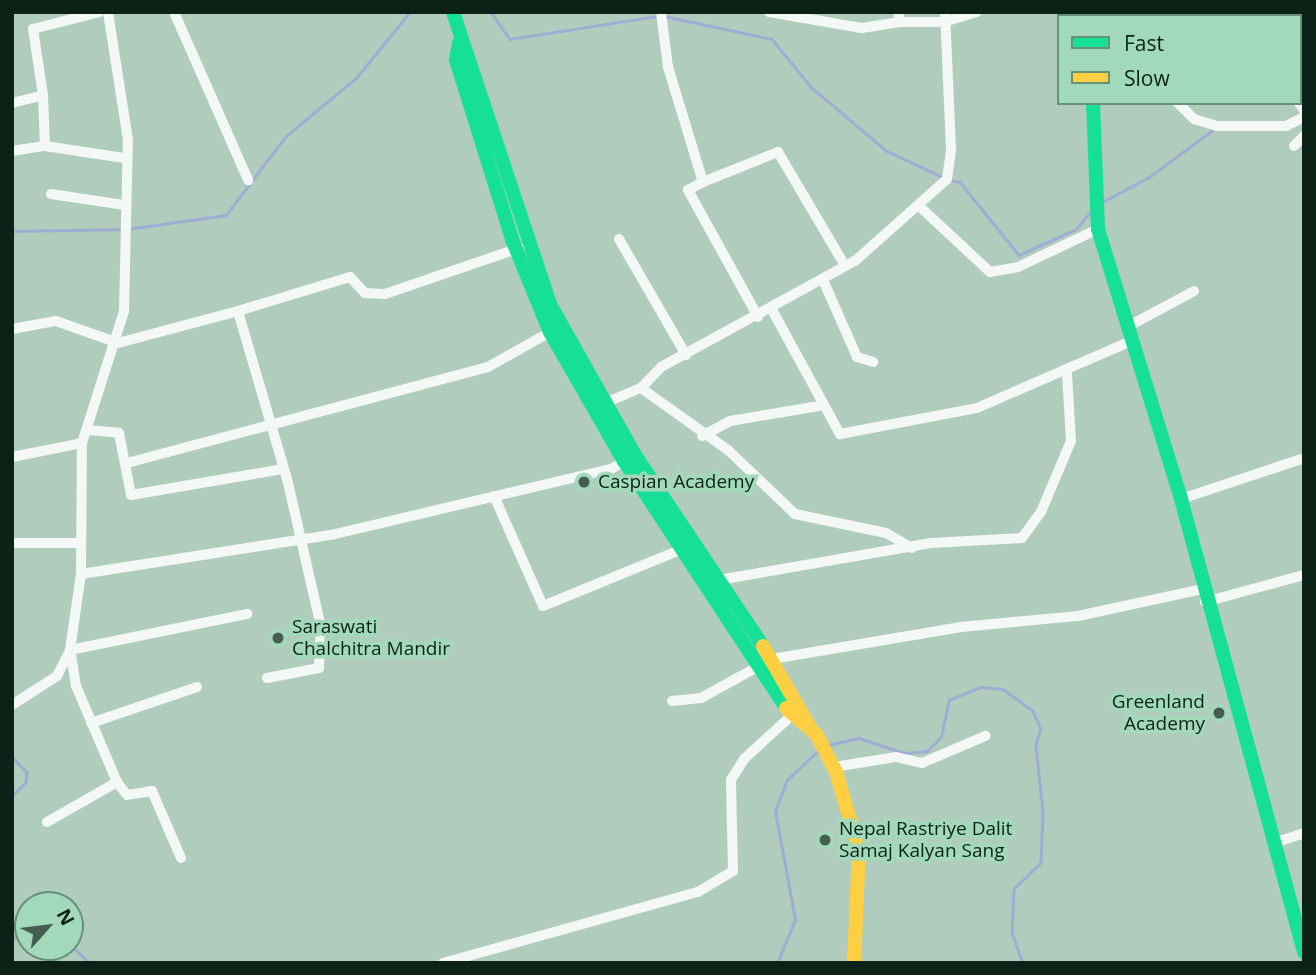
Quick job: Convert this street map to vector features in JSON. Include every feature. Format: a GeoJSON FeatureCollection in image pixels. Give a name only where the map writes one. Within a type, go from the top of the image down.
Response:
{"type":"FeatureCollection","features":[{"type":"Feature","properties":{"kind":"main road"},"geometry":{"type":"LineString","coordinates":[[453,12],[520,247],[550,332],[683,549],[766,662],[834,767],[859,849],[854,963]]}},
{"type":"Feature","properties":{"kind":"main road"},"geometry":{"type":"LineString","coordinates":[[1093,105],[1098,229],[1128,334],[1181,499],[1204,596],[1277,842],[1304,953]]}},
{"type":"Feature","properties":{"kind":"main road"},"geometry":{"type":"LineString","coordinates":[[520,247],[605,403],[629,458],[719,580],[766,662],[792,716],[810,727]]}},
{"type":"Feature","properties":{"kind":"street"},"geometry":{"type":"LineString","coordinates":[[45,146],[43,95],[33,29],[99,12]]}},
{"type":"Feature","properties":{"kind":"street"},"geometry":{"type":"LineString","coordinates":[[12,705],[57,676],[70,650],[80,574],[82,443],[118,343],[125,205],[123,89],[108,12]]}},
{"type":"Feature","properties":{"kind":"street"},"geometry":{"type":"LineString","coordinates":[[174,12],[248,180]]}},
{"type":"Feature","properties":{"kind":"street"},"geometry":{"type":"LineString","coordinates":[[661,12],[668,67],[704,181]]}},
{"type":"Feature","properties":{"kind":"street"},"geometry":{"type":"LineString","coordinates":[[769,12],[862,27],[899,17],[944,17],[977,12]]}},
{"type":"Feature","properties":{"kind":"street"},"geometry":{"type":"LineString","coordinates":[[605,403],[641,388],[661,367],[823,280],[919,206],[947,179],[951,149],[944,17]]}},
{"type":"Feature","properties":{"kind":"street"},"geometry":{"type":"LineString","coordinates":[[12,103],[43,95]]}},
{"type":"Feature","properties":{"kind":"street"},"geometry":{"type":"LineString","coordinates":[[1180,105],[1194,119],[1217,126],[1286,126],[1304,117]]}},
{"type":"Feature","properties":{"kind":"street"},"geometry":{"type":"LineString","coordinates":[[1294,146],[1304,136]]}},
{"type":"Feature","properties":{"kind":"street"},"geometry":{"type":"LineString","coordinates":[[12,151],[45,146],[124,158]]}},
{"type":"Feature","properties":{"kind":"street"},"geometry":{"type":"LineString","coordinates":[[758,317],[688,190],[778,152],[844,264]]}},
{"type":"Feature","properties":{"kind":"street"},"geometry":{"type":"LineString","coordinates":[[51,194],[125,205]]}},
{"type":"Feature","properties":{"kind":"street"},"geometry":{"type":"LineString","coordinates":[[919,206],[990,272],[1018,267],[1098,229]]}},
{"type":"Feature","properties":{"kind":"street"},"geometry":{"type":"LineString","coordinates":[[619,239],[686,355]]}},
{"type":"Feature","properties":{"kind":"street"},"geometry":{"type":"LineString","coordinates":[[12,329],[56,321],[118,343],[238,312],[350,277],[365,293],[385,294],[520,247]]}},
{"type":"Feature","properties":{"kind":"street"},"geometry":{"type":"LineString","coordinates":[[823,280],[857,357],[873,362]]}},
{"type":"Feature","properties":{"kind":"street"},"geometry":{"type":"LineString","coordinates":[[771,308],[819,405],[840,434],[937,420],[1067,373],[1194,291]]}},
{"type":"Feature","properties":{"kind":"street"},"geometry":{"type":"LineString","coordinates":[[238,312],[283,469],[321,627],[319,668],[267,678]]}},
{"type":"Feature","properties":{"kind":"street"},"geometry":{"type":"LineString","coordinates":[[127,463],[488,367],[525,352],[550,332]]}},
{"type":"Feature","properties":{"kind":"street"},"geometry":{"type":"LineString","coordinates":[[719,580],[912,548],[1022,538],[1041,512],[1071,441],[1067,373]]}},
{"type":"Feature","properties":{"kind":"street"},"geometry":{"type":"LineString","coordinates":[[641,388],[702,436],[728,450],[795,514],[886,533],[912,548]]}},
{"type":"Feature","properties":{"kind":"street"},"geometry":{"type":"LineString","coordinates":[[702,436],[730,421],[819,405]]}},
{"type":"Feature","properties":{"kind":"street"},"geometry":{"type":"LineString","coordinates":[[87,430],[118,433],[127,463],[131,495],[283,469]]}},
{"type":"Feature","properties":{"kind":"street"},"geometry":{"type":"LineString","coordinates":[[12,457],[82,443]]}},
{"type":"Feature","properties":{"kind":"street"},"geometry":{"type":"LineString","coordinates":[[80,574],[300,537],[494,496],[629,458]]}},
{"type":"Feature","properties":{"kind":"street"},"geometry":{"type":"LineString","coordinates":[[1181,499],[1304,458]]}},
{"type":"Feature","properties":{"kind":"street"},"geometry":{"type":"LineString","coordinates":[[494,496],[544,606],[683,549]]}},
{"type":"Feature","properties":{"kind":"street"},"geometry":{"type":"LineString","coordinates":[[12,543],[79,543]]}},
{"type":"Feature","properties":{"kind":"street"},"geometry":{"type":"LineString","coordinates":[[672,701],[701,698],[766,662],[961,627],[1078,616],[1204,596],[1304,575]]}},
{"type":"Feature","properties":{"kind":"street"},"geometry":{"type":"LineString","coordinates":[[70,650],[247,614]]}},
{"type":"Feature","properties":{"kind":"street"},"geometry":{"type":"LineString","coordinates":[[70,650],[91,723],[117,782],[127,795],[152,791],[181,858]]}},
{"type":"Feature","properties":{"kind":"street"},"geometry":{"type":"LineString","coordinates":[[91,723],[197,687]]}},
{"type":"Feature","properties":{"kind":"street"},"geometry":{"type":"LineString","coordinates":[[443,963],[698,892],[733,871],[731,779],[792,716]]}},
{"type":"Feature","properties":{"kind":"street"},"geometry":{"type":"LineString","coordinates":[[834,767],[896,757],[922,763],[985,736]]}},
{"type":"Feature","properties":{"kind":"street"},"geometry":{"type":"LineString","coordinates":[[47,822],[117,782]]}},
{"type":"Feature","properties":{"kind":"street"},"geometry":{"type":"LineString","coordinates":[[1277,842],[1304,833]]}},
{"type":"Feature","properties":{"kind":"waterway"},"geometry":{"type":"LineString","coordinates":[[12,231],[127,229],[226,215],[286,136],[356,78],[410,12]]}},
{"type":"Feature","properties":{"kind":"waterway"},"geometry":{"type":"LineString","coordinates":[[491,12],[510,39],[657,16]]}},
{"type":"Feature","properties":{"kind":"waterway"},"geometry":{"type":"LineString","coordinates":[[664,16],[772,39],[811,87],[887,151],[945,178]]}},
{"type":"Feature","properties":{"kind":"waterway"},"geometry":{"type":"LineString","coordinates":[[1104,201],[1149,177],[1214,129]]}},
{"type":"Feature","properties":{"kind":"waterway"},"geometry":{"type":"LineString","coordinates":[[951,180],[960,182],[1019,255],[1076,229],[1091,211]]}},
{"type":"Feature","properties":{"kind":"waterway"},"geometry":{"type":"LineString","coordinates":[[828,745],[859,738],[905,753],[927,751],[941,737],[949,700],[981,687],[1003,689],[1033,711],[1041,728],[1036,746],[1043,811],[1041,863],[1014,889],[1012,933],[1023,963]]}},
{"type":"Feature","properties":{"kind":"waterway"},"geometry":{"type":"LineString","coordinates":[[777,963],[795,920],[775,811],[787,780],[819,750]]}},
{"type":"Feature","properties":{"kind":"waterway"},"geometry":{"type":"LineString","coordinates":[[12,757],[27,772],[26,783],[12,796]]}},
{"type":"Feature","properties":{"kind":"waterway"},"geometry":{"type":"LineString","coordinates":[[84,957],[90,963]]}},
{"type":"Feature","properties":{"kind":"traffic: fast"},"geometry":{"type":"LineString","coordinates":[[453,12],[551,306],[635,455],[763,646]]}},
{"type":"Feature","properties":{"kind":"traffic: fast"},"geometry":{"type":"LineString","coordinates":[[459,43],[456,60],[512,239],[550,332],[624,461],[786,708]]}},
{"type":"Feature","properties":{"kind":"traffic: fast"},"geometry":{"type":"LineString","coordinates":[[1093,105],[1098,229],[1181,499],[1304,953]]}},
{"type":"Feature","properties":{"kind":"traffic: slow"},"geometry":{"type":"LineString","coordinates":[[763,646],[810,727]]}},
{"type":"Feature","properties":{"kind":"traffic: slow"},"geometry":{"type":"LineString","coordinates":[[786,708],[817,735],[836,772],[859,849],[854,963]]}},
{"type":"Feature","properties":{"kind":"place","name":"Caspian Academy"},"geometry":{"type":"Point","coordinates":[584,482]}},
{"type":"Feature","properties":{"kind":"place","name":"Saraswati Chalchitra Mandir"},"geometry":{"type":"Point","coordinates":[278,638]}},
{"type":"Feature","properties":{"kind":"place","name":"Greenland Academy"},"geometry":{"type":"Point","coordinates":[1219,713]}},
{"type":"Feature","properties":{"kind":"place","name":"Nepal Rastriye Dalit Samaj Kalyan Sang"},"geometry":{"type":"Point","coordinates":[825,840]}}]}
